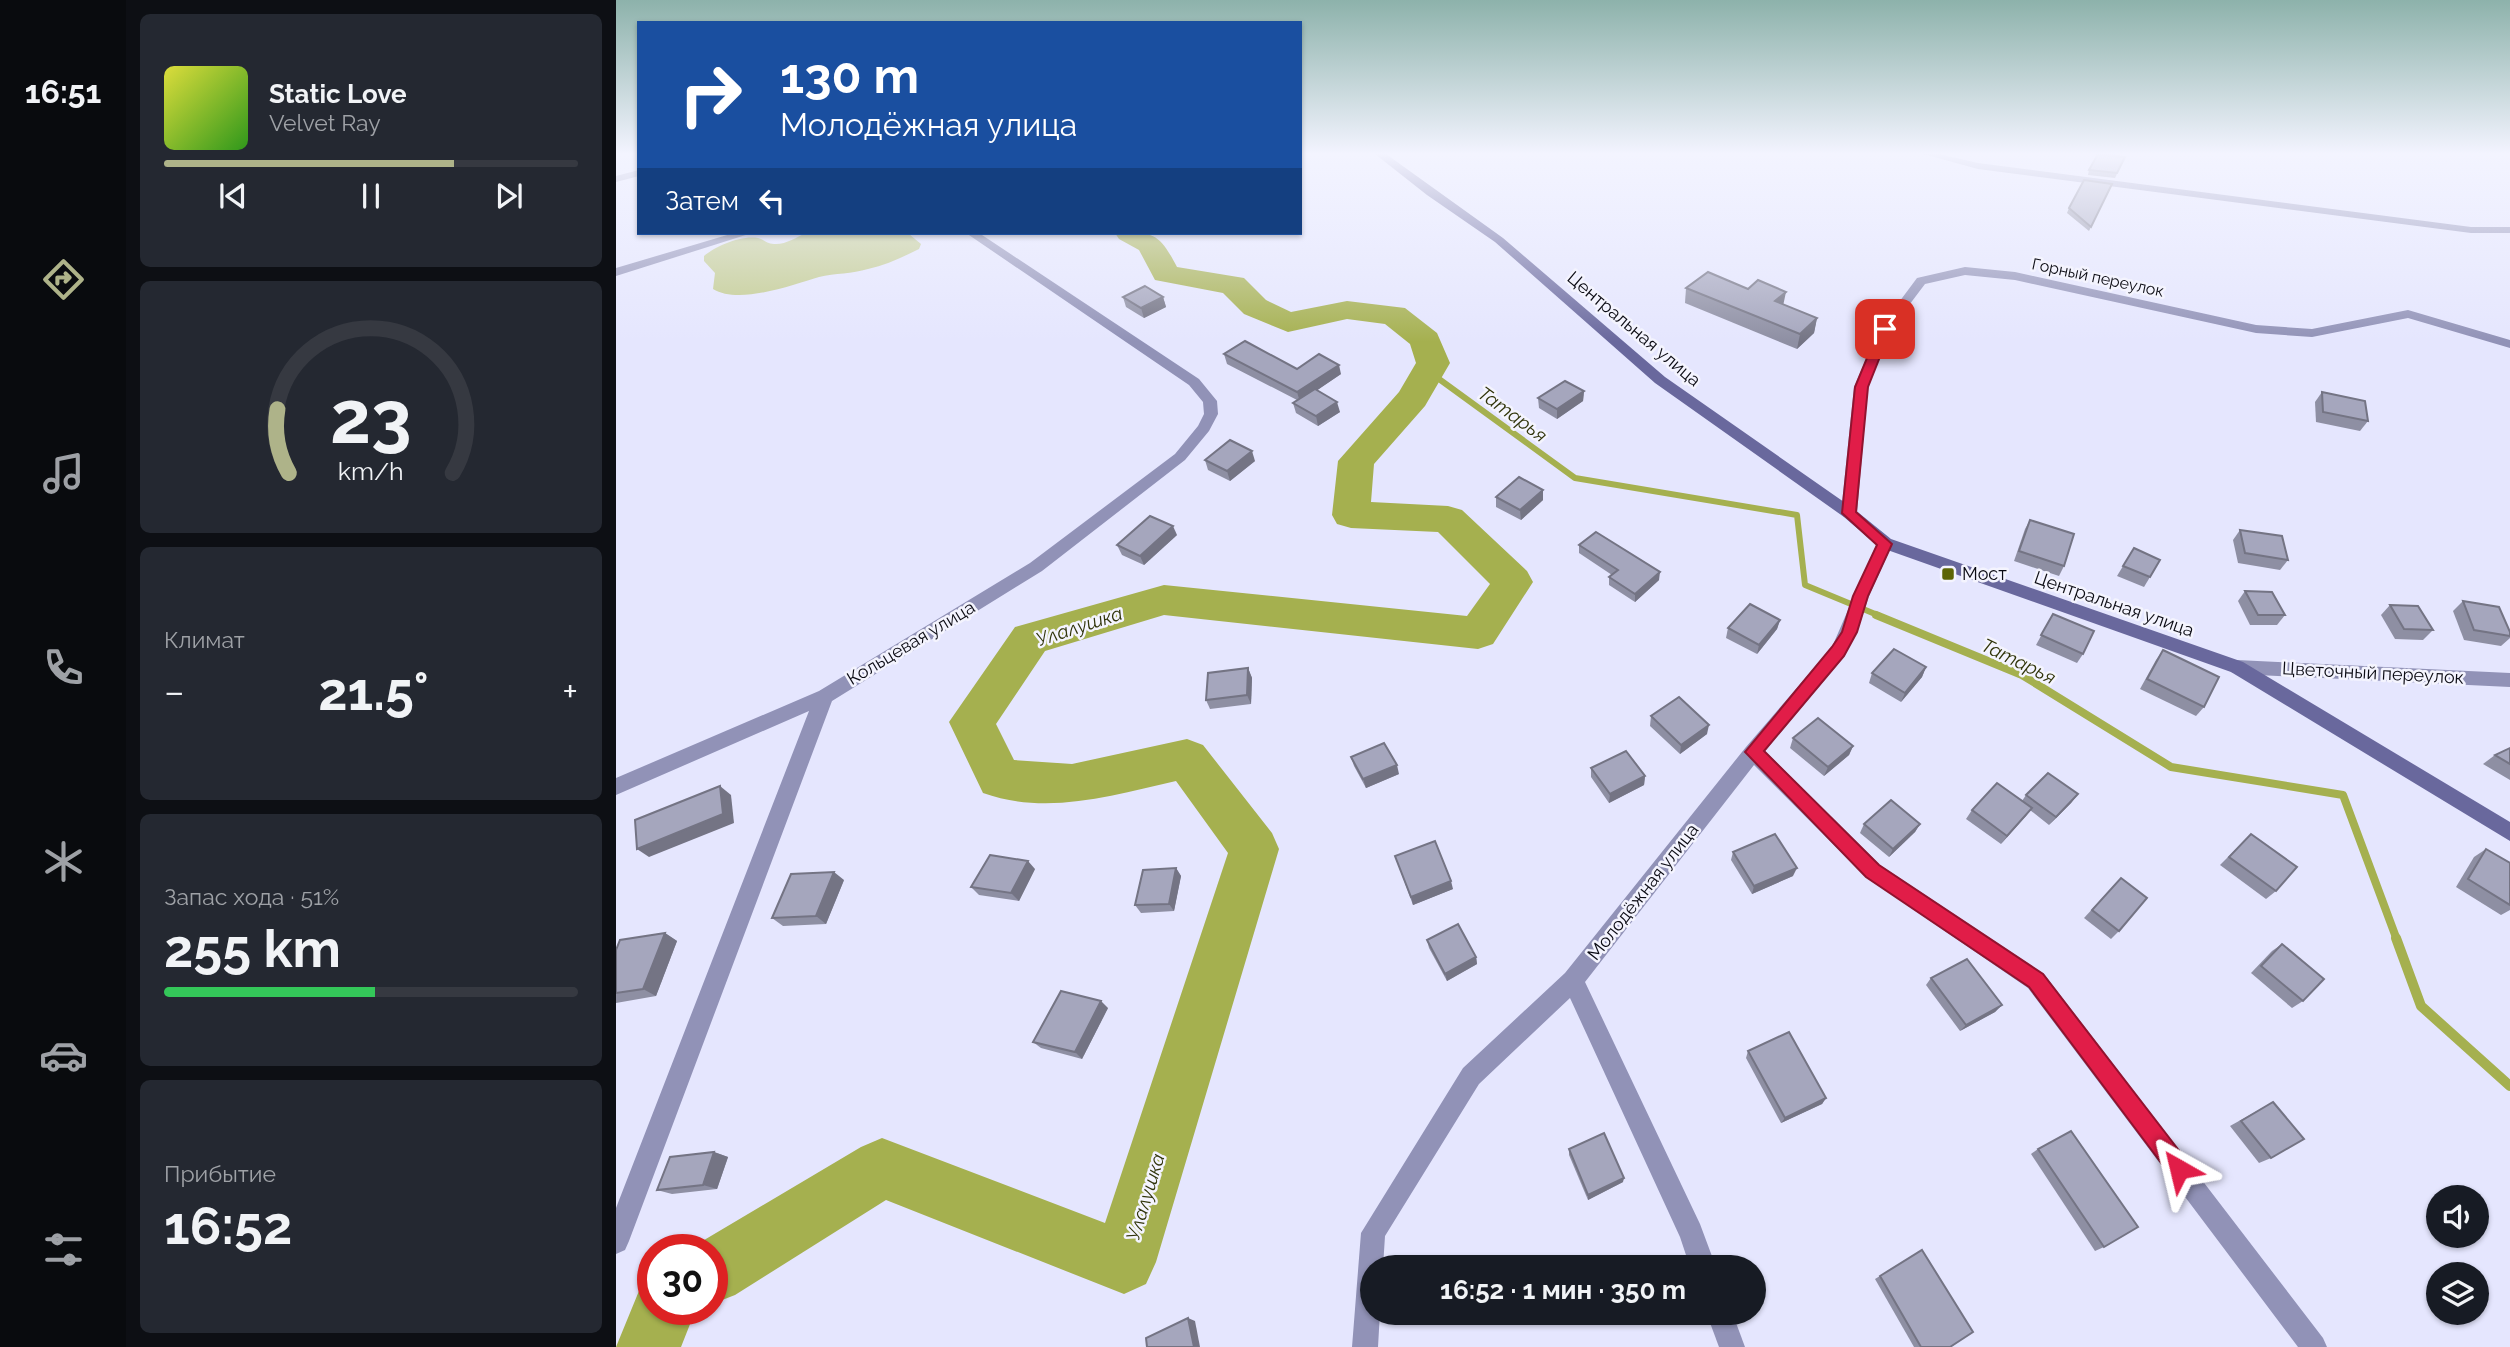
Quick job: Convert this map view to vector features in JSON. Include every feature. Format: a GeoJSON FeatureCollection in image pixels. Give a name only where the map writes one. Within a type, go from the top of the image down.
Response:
{"type":"FeatureCollection","features":[{"type":"Feature","properties":{"kind":"street","name":"Центральная улица"},"geometry":{"type":"LineString","coordinates":[[1466,217],[1499,240],[1660,380],[1849,513],[1885,544],[2237,667],[2510,832]]}},
{"type":"Feature","properties":{"kind":"street"},"geometry":{"type":"LineString","coordinates":[[2365,217],[2472,230],[2510,230]]}},
{"type":"Feature","properties":{"kind":"street"},"geometry":{"type":"LineString","coordinates":[[616,272],[739,235]]}},
{"type":"Feature","properties":{"kind":"street","name":"Кольцевая улица"},"geometry":{"type":"LineString","coordinates":[[616,787],[825,696],[1036,567],[1180,457],[1204,428],[1210,414],[1210,401],[1194,382],[975,235]]}},
{"type":"Feature","properties":{"kind":"street","name":"Горный переулок"},"geometry":{"type":"LineString","coordinates":[[1849,513],[1861,387],[1885,329],[1921,281],[1965,271],[2015,276],[2256,329],[2312,332],[2408,314],[2510,344]]}},
{"type":"Feature","properties":{"kind":"street","name":"Молодёжная улица"},"geometry":{"type":"LineString","coordinates":[[1365,1347],[1373,1233],[1471,1076],[1573,980],[1753,752],[1838,652],[1885,544]]}},
{"type":"Feature","properties":{"kind":"street","name":"Цветочный переулок"},"geometry":{"type":"LineString","coordinates":[[2237,667],[2510,680]]}},
{"type":"Feature","properties":{"kind":"street"},"geometry":{"type":"LineString","coordinates":[[616,1241],[810,729],[825,696]]}},
{"type":"Feature","properties":{"kind":"street"},"geometry":{"type":"LineString","coordinates":[[1753,752],[1873,871],[2036,981],[2314,1347]]}},
{"type":"Feature","properties":{"kind":"street"},"geometry":{"type":"LineString","coordinates":[[1573,980],[1699,1255]]}},
{"type":"Feature","properties":{"kind":"street"},"geometry":{"type":"LineString","coordinates":[[1724,1325],[1732,1347]]}},
{"type":"Feature","properties":{"kind":"green space"},"geometry":{"type":"Polygon","coordinates":[[[802,235],[910,235],[921,244],[919,249],[881,265],[856,272],[819,277],[780,289],[737,295],[713,289],[715,273],[704,261],[704,256],[715,249],[729,242],[751,238],[772,244],[802,235]]]}},
{"type":"Feature","properties":{"kind":"building"},"geometry":{"type":"Polygon","coordinates":[[[2079,217],[2096,217],[2091,227],[2079,217]]]}},
{"type":"Feature","properties":{"kind":"building"},"geometry":{"type":"Polygon","coordinates":[[[1708,272],[1748,289],[1758,280],[1786,292],[1775,301],[1817,318],[1800,334],[1686,288],[1708,272]]]}},
{"type":"Feature","properties":{"kind":"building"},"geometry":{"type":"Polygon","coordinates":[[[1145,286],[1163,297],[1141,308],[1123,297],[1145,286]]]}},
{"type":"Feature","properties":{"kind":"building"},"geometry":{"type":"Polygon","coordinates":[[[1245,341],[1297,369],[1319,354],[1339,365],[1297,392],[1224,354],[1245,341]]]}},
{"type":"Feature","properties":{"kind":"building"},"geometry":{"type":"Polygon","coordinates":[[[1565,381],[1584,391],[1557,409],[1538,398],[1565,381]]]}},
{"type":"Feature","properties":{"kind":"building"},"geometry":{"type":"Polygon","coordinates":[[[1315,389],[1337,402],[1316,416],[1293,403],[1315,389]]]}},
{"type":"Feature","properties":{"kind":"building"},"geometry":{"type":"Polygon","coordinates":[[[2322,392],[2365,401],[2368,421],[2323,412],[2322,392]]]}},
{"type":"Feature","properties":{"kind":"building"},"geometry":{"type":"Polygon","coordinates":[[[1230,440],[1252,451],[1227,471],[1205,460],[1230,440]]]}},
{"type":"Feature","properties":{"kind":"building"},"geometry":{"type":"Polygon","coordinates":[[[1519,477],[1543,490],[1520,510],[1496,497],[1519,477]]]}},
{"type":"Feature","properties":{"kind":"building"},"geometry":{"type":"Polygon","coordinates":[[[1150,516],[1173,526],[1140,556],[1117,545],[1150,516]]]}},
{"type":"Feature","properties":{"kind":"building"},"geometry":{"type":"Polygon","coordinates":[[[2030,520],[2074,534],[2064,566],[2019,551],[2030,520]]]}},
{"type":"Feature","properties":{"kind":"building"},"geometry":{"type":"Polygon","coordinates":[[[2240,530],[2282,536],[2288,560],[2245,553],[2240,530]]]}},
{"type":"Feature","properties":{"kind":"building"},"geometry":{"type":"Polygon","coordinates":[[[1596,532],[1660,572],[1635,594],[1609,577],[1618,570],[1579,545],[1596,532]]]}},
{"type":"Feature","properties":{"kind":"building"},"geometry":{"type":"Polygon","coordinates":[[[2134,548],[2160,560],[2150,577],[2123,566],[2134,548]]]}},
{"type":"Feature","properties":{"kind":"building"},"geometry":{"type":"Polygon","coordinates":[[[2245,591],[2272,592],[2285,615],[2258,615],[2245,591]]]}},
{"type":"Feature","properties":{"kind":"building"},"geometry":{"type":"Polygon","coordinates":[[[2463,601],[2499,607],[2510,636],[2474,630],[2463,601]]]}},
{"type":"Feature","properties":{"kind":"building"},"geometry":{"type":"Polygon","coordinates":[[[1750,604],[1780,620],[1759,645],[1728,628],[1750,604]]]}},
{"type":"Feature","properties":{"kind":"building"},"geometry":{"type":"Polygon","coordinates":[[[2390,605],[2418,606],[2433,630],[2404,629],[2390,605]]]}},
{"type":"Feature","properties":{"kind":"building"},"geometry":{"type":"Polygon","coordinates":[[[2053,614],[2094,631],[2083,654],[2041,635],[2053,614]]]}},
{"type":"Feature","properties":{"kind":"building"},"geometry":{"type":"Polygon","coordinates":[[[1894,649],[1926,667],[1905,693],[1872,673],[1894,649]]]}},
{"type":"Feature","properties":{"kind":"building"},"geometry":{"type":"Polygon","coordinates":[[[2163,650],[2219,677],[2204,707],[2147,679],[2163,650]]]}},
{"type":"Feature","properties":{"kind":"building"},"geometry":{"type":"Polygon","coordinates":[[[1248,668],[1247,695],[1206,700],[1208,673],[1248,668]]]}},
{"type":"Feature","properties":{"kind":"building"},"geometry":{"type":"Polygon","coordinates":[[[1679,697],[1709,725],[1681,745],[1651,716],[1679,697]]]}},
{"type":"Feature","properties":{"kind":"building"},"geometry":{"type":"Polygon","coordinates":[[[1818,718],[1853,746],[1828,767],[1793,738],[1818,718]]]}},
{"type":"Feature","properties":{"kind":"building"},"geometry":{"type":"Polygon","coordinates":[[[1384,743],[1397,765],[1363,779],[1351,757],[1384,743]]]}},
{"type":"Feature","properties":{"kind":"building"},"geometry":{"type":"Polygon","coordinates":[[[2510,748],[2510,764],[2495,755],[2510,748]]]}},
{"type":"Feature","properties":{"kind":"building"},"geometry":{"type":"Polygon","coordinates":[[[1626,751],[1645,776],[1610,794],[1591,768],[1626,751]]]}},
{"type":"Feature","properties":{"kind":"building"},"geometry":{"type":"Polygon","coordinates":[[[2048,773],[2078,794],[2056,817],[2026,795],[2048,773]]]}},
{"type":"Feature","properties":{"kind":"building"},"geometry":{"type":"Polygon","coordinates":[[[1997,783],[2032,808],[2007,836],[1972,810],[1997,783]]]}},
{"type":"Feature","properties":{"kind":"building"},"geometry":{"type":"Polygon","coordinates":[[[720,786],[723,814],[637,849],[635,820],[720,786]]]}},
{"type":"Feature","properties":{"kind":"building"},"geometry":{"type":"Polygon","coordinates":[[[1891,800],[1920,824],[1893,849],[1864,824],[1891,800]]]}},
{"type":"Feature","properties":{"kind":"building"},"geometry":{"type":"Polygon","coordinates":[[[1775,834],[1797,868],[1754,886],[1733,852],[1775,834]]]}},
{"type":"Feature","properties":{"kind":"building"},"geometry":{"type":"Polygon","coordinates":[[[2251,834],[2297,867],[2276,891],[2229,857],[2251,834]]]}},
{"type":"Feature","properties":{"kind":"building"},"geometry":{"type":"Polygon","coordinates":[[[1435,841],[1451,881],[1411,897],[1395,856],[1435,841]]]}},
{"type":"Feature","properties":{"kind":"building"},"geometry":{"type":"Polygon","coordinates":[[[2486,849],[2510,863],[2510,905],[2468,879],[2486,849]]]}},
{"type":"Feature","properties":{"kind":"building"},"geometry":{"type":"Polygon","coordinates":[[[990,855],[1028,861],[1011,893],[971,887],[990,855]]]}},
{"type":"Feature","properties":{"kind":"building"},"geometry":{"type":"Polygon","coordinates":[[[1176,868],[1169,904],[1135,905],[1143,870],[1176,868]]]}},
{"type":"Feature","properties":{"kind":"building"},"geometry":{"type":"Polygon","coordinates":[[[834,872],[816,916],[772,918],[791,874],[834,872]]]}},
{"type":"Feature","properties":{"kind":"building"},"geometry":{"type":"Polygon","coordinates":[[[2121,878],[2147,898],[2119,931],[2092,910],[2121,878]]]}},
{"type":"Feature","properties":{"kind":"building"},"geometry":{"type":"Polygon","coordinates":[[[1458,924],[1476,957],[1445,974],[1427,940],[1458,924]]]}},
{"type":"Feature","properties":{"kind":"building"},"geometry":{"type":"Polygon","coordinates":[[[665,933],[643,989],[616,993],[616,950],[620,940],[665,933]]]}},
{"type":"Feature","properties":{"kind":"building"},"geometry":{"type":"Polygon","coordinates":[[[2282,944],[2324,979],[2303,1001],[2261,966],[2282,944]]]}},
{"type":"Feature","properties":{"kind":"building"},"geometry":{"type":"Polygon","coordinates":[[[1967,959],[2002,1005],[1966,1025],[1931,978],[1967,959]]]}},
{"type":"Feature","properties":{"kind":"building"},"geometry":{"type":"Polygon","coordinates":[[[1061,991],[1101,1001],[1075,1052],[1033,1042],[1061,991]]]}},
{"type":"Feature","properties":{"kind":"building"},"geometry":{"type":"Polygon","coordinates":[[[1789,1032],[1826,1098],[1785,1118],[1748,1051],[1789,1032]]]}},
{"type":"Feature","properties":{"kind":"building"},"geometry":{"type":"Polygon","coordinates":[[[2273,1102],[2304,1139],[2271,1158],[2241,1121],[2273,1102]]]}},
{"type":"Feature","properties":{"kind":"building"},"geometry":{"type":"Polygon","coordinates":[[[2071,1131],[2138,1227],[2104,1247],[2038,1149],[2071,1131]]]}},
{"type":"Feature","properties":{"kind":"building"},"geometry":{"type":"Polygon","coordinates":[[[1604,1133],[1624,1178],[1588,1195],[1569,1149],[1604,1133]]]}},
{"type":"Feature","properties":{"kind":"building"},"geometry":{"type":"Polygon","coordinates":[[[714,1152],[703,1185],[657,1190],[670,1157],[714,1152]]]}},
{"type":"Feature","properties":{"kind":"building"},"geometry":{"type":"Polygon","coordinates":[[[1922,1250],[1973,1332],[1950,1347],[1921,1347],[1880,1276],[1922,1250]]]}},
{"type":"Feature","properties":{"kind":"building"},"geometry":{"type":"Polygon","coordinates":[[[1188,1318],[1194,1347],[1147,1347],[1146,1338],[1188,1318]]]}},
{"type":"Feature","properties":{"kind":"waterway","name":"Улалушка"},"geometry":{"type":"LineString","coordinates":[[728,1262],[882,1168],[1124,1262],[1254,849],[1187,759],[1072,784],[1000,779],[972,722],[1030,639],[1164,600],[1478,633],[1513,582],[1448,519],[1351,515],[1356,461],[1413,398],[1433,363],[1425,340],[1394,315],[1347,310],[1288,322],[1255,307],[1233,285],[1166,274],[1151,245],[1133,235]]}},
{"type":"Feature","properties":{"kind":"waterway","name":"Татарья"},"geometry":{"type":"LineString","coordinates":[[1428,371],[1575,478],[1797,515],[1805,585],[1880,616]]}},
{"type":"Feature","properties":{"kind":"waterway","name":"Татарья"},"geometry":{"type":"LineString","coordinates":[[1876,615],[2022,675],[2171,767],[2343,795],[2397,940]]}},
{"type":"Feature","properties":{"kind":"waterway","name":"Татарья"},"geometry":{"type":"LineString","coordinates":[[2396,938],[2421,1006],[2510,1086]]}},
{"type":"Feature","properties":{"kind":"waterway","name":"Улалушка"},"geometry":{"type":"LineString","coordinates":[[648,1347],[657,1325]]}},
{"type":"Feature","properties":{"kind":"place","name":"Мост"},"geometry":{"type":"Point","coordinates":[1948,574]}},
{"type":"Feature","properties":{"kind":"route"},"geometry":{"type":"LineString","coordinates":[[1885,329],[1861,387],[1849,513],[1885,544],[1861,596],[1849,632],[1838,652],[1753,752],[1873,871],[2036,981],[2179,1169]]}}]}
